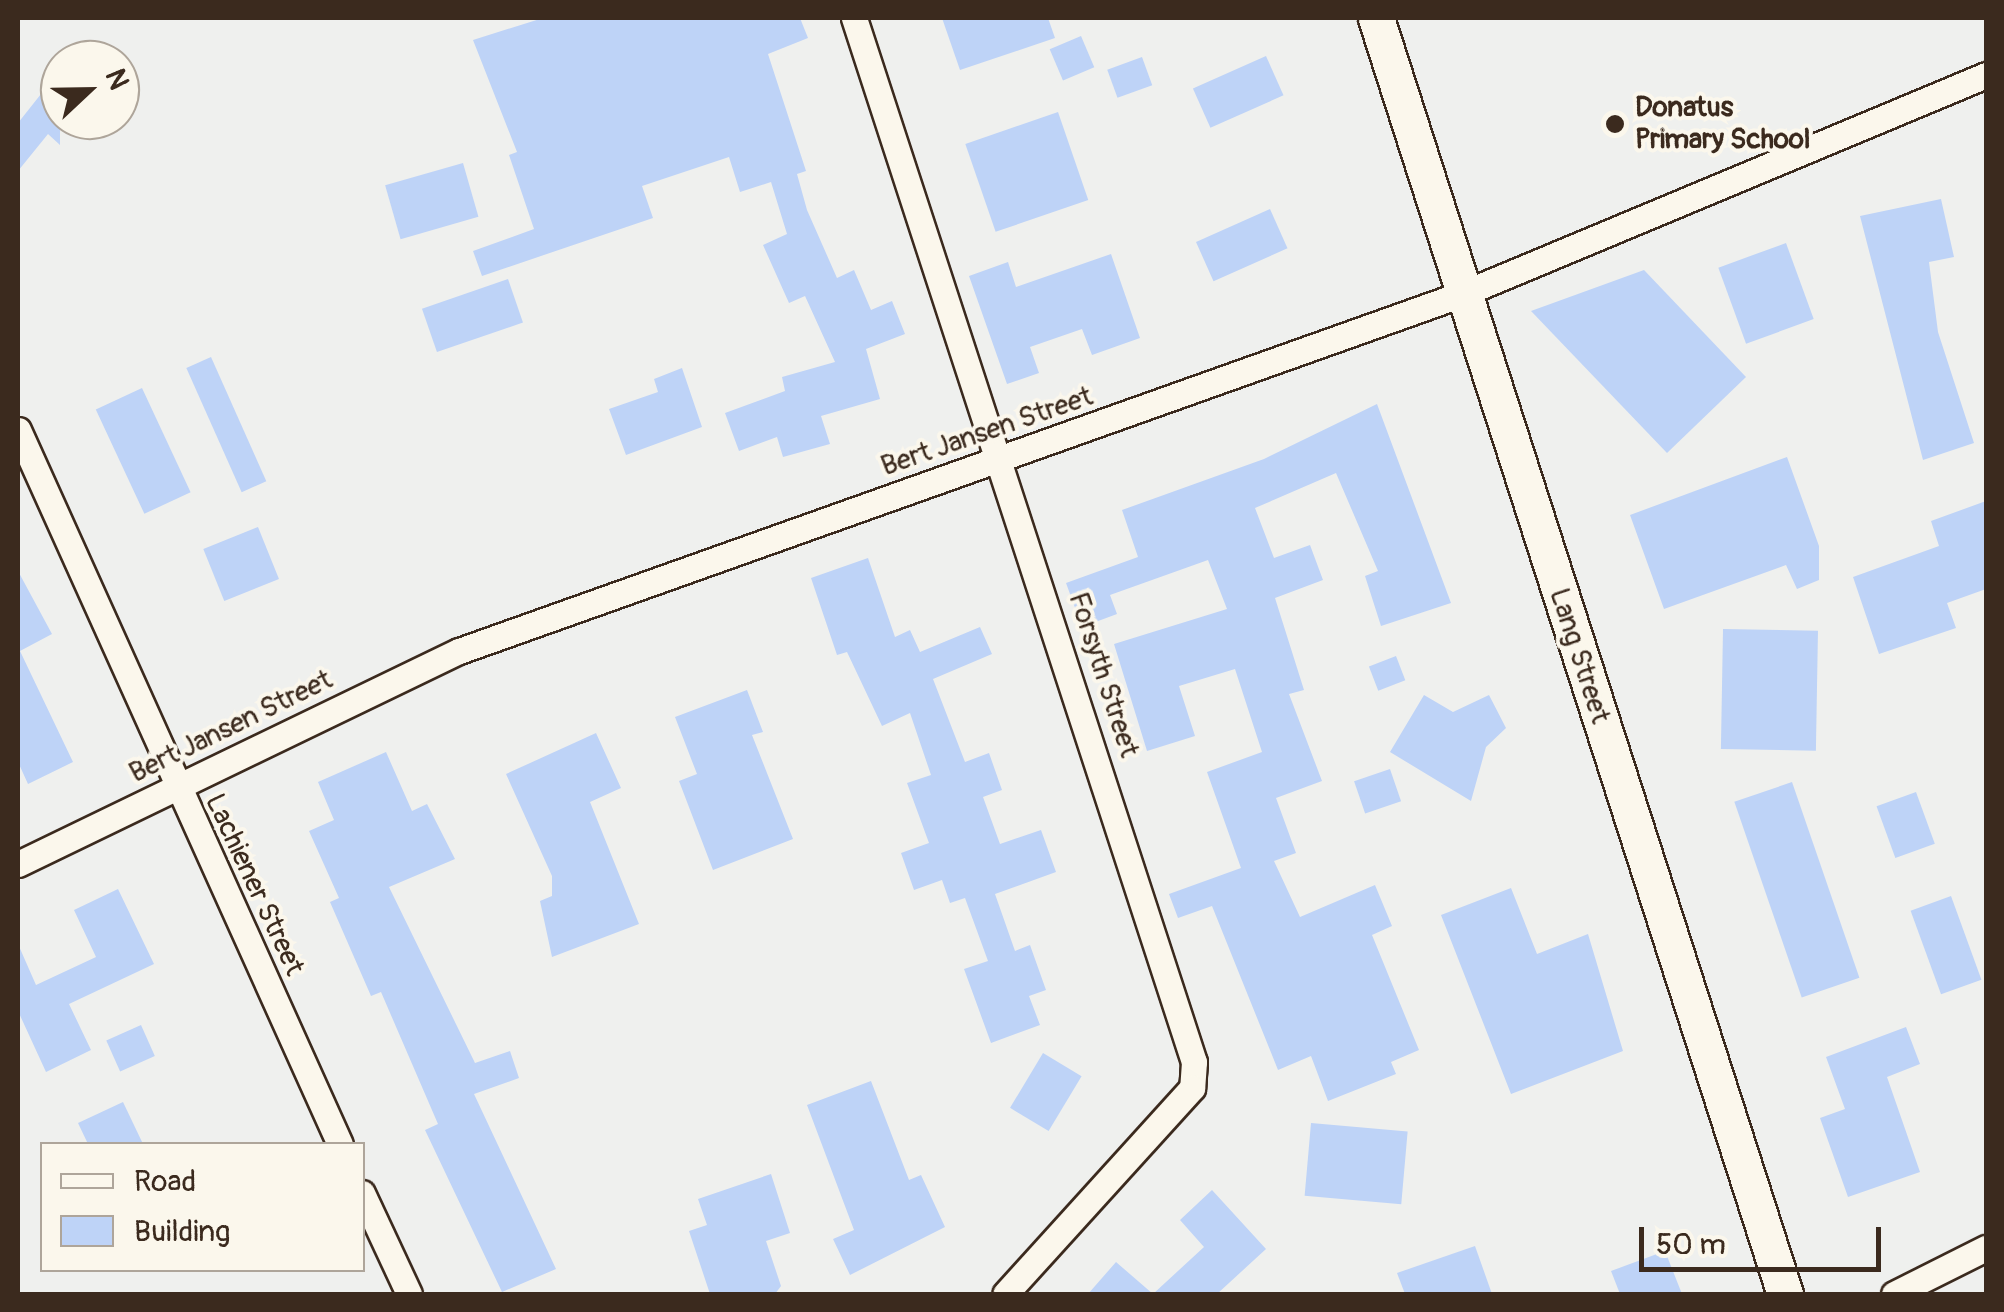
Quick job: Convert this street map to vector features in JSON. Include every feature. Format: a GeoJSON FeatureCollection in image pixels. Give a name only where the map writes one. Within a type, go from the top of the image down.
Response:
{"type":"FeatureCollection","features":[{"type":"Feature","properties":{"kind":"street","name":"Forsyth Street"},"geometry":{"type":"LineString","coordinates":[[854,18],[1004,459],[1196,1076],[1005,1294]]}},
{"type":"Feature","properties":{"kind":"street","name":"Lang Street"},"geometry":{"type":"LineString","coordinates":[[1376,18],[1785,1294]]}},
{"type":"Feature","properties":{"kind":"street","name":"Bert Jansen Street"},"geometry":{"type":"LineString","coordinates":[[18,864],[460,650],[1462,294],[1986,75]]}},
{"type":"Feature","properties":{"kind":"street","name":"Lachiener Street"},"geometry":{"type":"LineString","coordinates":[[18,430],[175,786],[339,1142]]}},
{"type":"Feature","properties":{"kind":"street"},"geometry":{"type":"LineString","coordinates":[[365,1199],[409,1294]]}},
{"type":"Feature","properties":{"kind":"street"},"geometry":{"type":"LineString","coordinates":[[1894,1294],[1986,1248]]}},
{"type":"Feature","properties":{"kind":"building"},"geometry":{"type":"Polygon","coordinates":[[[543,18],[800,18],[808,38],[768,54],[806,171],[797,174],[807,210],[837,278],[854,270],[871,310],[892,301],[905,334],[866,349],[880,399],[821,416],[830,444],[783,457],[777,437],[739,451],[725,413],[785,391],[782,377],[835,362],[805,296],[789,303],[763,245],[787,234],[771,182],[740,192],[729,157],[642,186],[653,218],[482,276],[473,251],[534,229],[509,155],[517,152],[473,40],[543,18]]]}},
{"type":"Feature","properties":{"kind":"building"},"geometry":{"type":"Polygon","coordinates":[[[942,18],[1048,18],[1055,38],[960,70],[942,18]]]}},
{"type":"Feature","properties":{"kind":"building"},"geometry":{"type":"Polygon","coordinates":[[[1081,36],[1094,67],[1063,81],[1050,49],[1081,36]]]}},
{"type":"Feature","properties":{"kind":"building"},"geometry":{"type":"Polygon","coordinates":[[[1266,56],[1283,95],[1210,128],[1193,89],[1266,56]]]}},
{"type":"Feature","properties":{"kind":"building"},"geometry":{"type":"Polygon","coordinates":[[[1142,57],[1152,85],[1117,98],[1107,70],[1142,57]]]}},
{"type":"Feature","properties":{"kind":"building"},"geometry":{"type":"Polygon","coordinates":[[[40,95],[40,140],[43,140],[18,171],[18,123],[40,95]]]}},
{"type":"Feature","properties":{"kind":"building"},"geometry":{"type":"Polygon","coordinates":[[[1058,112],[1088,200],[996,232],[965,144],[1058,112]]]}},
{"type":"Feature","properties":{"kind":"building"},"geometry":{"type":"Polygon","coordinates":[[[463,163],[478,217],[401,239],[385,185],[463,163]]]}},
{"type":"Feature","properties":{"kind":"building"},"geometry":{"type":"Polygon","coordinates":[[[1941,199],[1954,257],[1929,262],[1938,332],[1974,443],[1923,460],[1860,216],[1941,199]]]}},
{"type":"Feature","properties":{"kind":"building"},"geometry":{"type":"Polygon","coordinates":[[[1270,209],[1287,248],[1213,281],[1196,242],[1270,209]]]}},
{"type":"Feature","properties":{"kind":"building"},"geometry":{"type":"Polygon","coordinates":[[[1786,243],[1814,319],[1746,344],[1718,268],[1786,243]]]}},
{"type":"Feature","properties":{"kind":"building"},"geometry":{"type":"Polygon","coordinates":[[[1111,254],[1140,338],[1092,355],[1082,329],[1030,347],[1039,373],[1007,384],[969,276],[1008,262],[1016,287],[1111,254]]]}},
{"type":"Feature","properties":{"kind":"building"},"geometry":{"type":"Polygon","coordinates":[[[1644,270],[1746,377],[1667,453],[1531,311],[1644,270]]]}},
{"type":"Feature","properties":{"kind":"building"},"geometry":{"type":"Polygon","coordinates":[[[508,279],[523,322],[437,352],[422,309],[508,279]]]}},
{"type":"Feature","properties":{"kind":"building"},"geometry":{"type":"Polygon","coordinates":[[[211,357],[266,481],[242,492],[186,368],[211,357]]]}},
{"type":"Feature","properties":{"kind":"building"},"geometry":{"type":"Polygon","coordinates":[[[682,368],[702,427],[626,455],[609,409],[658,392],[654,379],[682,368]]]}},
{"type":"Feature","properties":{"kind":"building"},"geometry":{"type":"Polygon","coordinates":[[[142,388],[191,492],[144,514],[96,410],[142,388]]]}},
{"type":"Feature","properties":{"kind":"building"},"geometry":{"type":"Polygon","coordinates":[[[1377,404],[1451,603],[1381,626],[1365,576],[1378,571],[1336,473],[1255,508],[1274,558],[1310,545],[1323,580],[1275,598],[1304,690],[1289,694],[1322,781],[1276,798],[1296,853],[1274,861],[1300,917],[1375,885],[1392,926],[1372,935],[1419,1050],[1391,1062],[1396,1074],[1328,1101],[1311,1056],[1278,1070],[1212,906],[1178,918],[1169,894],[1241,868],[1207,772],[1262,752],[1235,669],[1179,686],[1195,736],[1147,751],[1114,644],[1227,609],[1208,560],[1110,595],[1117,614],[1082,627],[1066,583],[1138,557],[1122,510],[1264,459],[1377,404]]]}},
{"type":"Feature","properties":{"kind":"building"},"geometry":{"type":"Polygon","coordinates":[[[1787,457],[1819,546],[1819,580],[1797,589],[1786,565],[1664,609],[1630,515],[1787,457]]]}},
{"type":"Feature","properties":{"kind":"building"},"geometry":{"type":"Polygon","coordinates":[[[1986,501],[1986,589],[1947,603],[1956,628],[1879,654],[1853,577],[1939,546],[1931,521],[1986,501]]]}},
{"type":"Feature","properties":{"kind":"building"},"geometry":{"type":"Polygon","coordinates":[[[258,527],[279,579],[224,601],[203,549],[258,527]]]}},
{"type":"Feature","properties":{"kind":"building"},"geometry":{"type":"Polygon","coordinates":[[[868,558],[895,637],[910,630],[920,652],[980,627],[992,654],[933,679],[965,762],[989,753],[1002,790],[983,797],[1000,844],[1041,830],[1056,872],[995,894],[1015,951],[1030,945],[1046,990],[1029,996],[1040,1025],[991,1043],[964,969],[988,961],[965,898],[950,903],[942,880],[914,890],[901,853],[929,843],[907,783],[931,775],[910,713],[882,726],[847,652],[837,655],[811,578],[868,558]]]}},
{"type":"Feature","properties":{"kind":"building"},"geometry":{"type":"Polygon","coordinates":[[[18,571],[52,634],[20,651],[73,762],[28,784],[18,762],[18,571]]]}},
{"type":"Feature","properties":{"kind":"building"},"geometry":{"type":"Polygon","coordinates":[[[1723,629],[1818,631],[1816,751],[1721,749],[1723,629]]]}},
{"type":"Feature","properties":{"kind":"building"},"geometry":{"type":"Polygon","coordinates":[[[1396,656],[1405,680],[1378,691],[1369,666],[1396,656]]]}},
{"type":"Feature","properties":{"kind":"building"},"geometry":{"type":"Polygon","coordinates":[[[747,690],[763,732],[752,735],[793,839],[713,870],[679,781],[697,774],[675,717],[747,690]]]}},
{"type":"Feature","properties":{"kind":"building"},"geometry":{"type":"Polygon","coordinates":[[[1424,695],[1453,712],[1489,695],[1506,728],[1486,747],[1471,801],[1390,752],[1424,695]]]}},
{"type":"Feature","properties":{"kind":"building"},"geometry":{"type":"Polygon","coordinates":[[[596,733],[621,788],[590,802],[639,924],[552,957],[540,901],[552,896],[552,876],[506,774],[596,733]]]}},
{"type":"Feature","properties":{"kind":"building"},"geometry":{"type":"Polygon","coordinates":[[[386,752],[412,811],[427,804],[455,859],[389,887],[475,1063],[510,1051],[519,1078],[474,1094],[556,1269],[502,1292],[425,1130],[438,1124],[381,992],[371,996],[330,902],[339,898],[309,831],[334,820],[318,782],[386,752]]]}},
{"type":"Feature","properties":{"kind":"building"},"geometry":{"type":"Polygon","coordinates":[[[1390,769],[1401,801],[1365,814],[1354,781],[1390,769]]]}},
{"type":"Feature","properties":{"kind":"building"},"geometry":{"type":"Polygon","coordinates":[[[1792,782],[1859,978],[1802,998],[1734,802],[1792,782]]]}},
{"type":"Feature","properties":{"kind":"building"},"geometry":{"type":"Polygon","coordinates":[[[1916,792],[1935,844],[1895,858],[1877,806],[1916,792]]]}},
{"type":"Feature","properties":{"kind":"building"},"geometry":{"type":"Polygon","coordinates":[[[1511,888],[1537,954],[1588,934],[1623,1051],[1511,1094],[1441,915],[1511,888]]]}},
{"type":"Feature","properties":{"kind":"building"},"geometry":{"type":"Polygon","coordinates":[[[118,889],[154,964],[69,1004],[91,1050],[46,1072],[18,1011],[18,944],[36,985],[96,957],[74,910],[118,889]]]}},
{"type":"Feature","properties":{"kind":"building"},"geometry":{"type":"Polygon","coordinates":[[[1951,896],[1981,980],[1941,994],[1911,911],[1951,896]]]}},
{"type":"Feature","properties":{"kind":"building"},"geometry":{"type":"Polygon","coordinates":[[[141,1025],[155,1056],[120,1072],[106,1040],[141,1025]]]}},
{"type":"Feature","properties":{"kind":"building"},"geometry":{"type":"Polygon","coordinates":[[[1906,1027],[1920,1064],[1887,1077],[1920,1172],[1848,1197],[1820,1118],[1845,1109],[1826,1057],[1906,1027]]]}},
{"type":"Feature","properties":{"kind":"building"},"geometry":{"type":"Polygon","coordinates":[[[1043,1053],[1082,1076],[1049,1131],[1010,1108],[1043,1053]]]}},
{"type":"Feature","properties":{"kind":"building"},"geometry":{"type":"Polygon","coordinates":[[[871,1081],[909,1180],[921,1175],[945,1227],[850,1275],[833,1239],[854,1230],[807,1105],[871,1081]]]}},
{"type":"Feature","properties":{"kind":"building"},"geometry":{"type":"Polygon","coordinates":[[[123,1102],[142,1142],[87,1142],[78,1123],[123,1102]]]}},
{"type":"Feature","properties":{"kind":"building"},"geometry":{"type":"Polygon","coordinates":[[[1311,1123],[1408,1131],[1401,1204],[1305,1196],[1311,1123]]]}},
{"type":"Feature","properties":{"kind":"building"},"geometry":{"type":"Polygon","coordinates":[[[771,1174],[790,1233],[766,1241],[781,1286],[775,1294],[710,1294],[689,1231],[707,1225],[698,1199],[771,1174]]]}},
{"type":"Feature","properties":{"kind":"building"},"geometry":{"type":"Polygon","coordinates":[[[1212,1190],[1266,1249],[1217,1294],[1153,1294],[1204,1247],[1180,1220],[1212,1190]]]}},
{"type":"Feature","properties":{"kind":"building"},"geometry":{"type":"Polygon","coordinates":[[[1475,1246],[1492,1294],[1405,1294],[1397,1273],[1475,1246]]]}},
{"type":"Feature","properties":{"kind":"building"},"geometry":{"type":"Polygon","coordinates":[[[1665,1251],[1682,1294],[1620,1294],[1611,1271],[1665,1251]]]}},
{"type":"Feature","properties":{"kind":"building"},"geometry":{"type":"Polygon","coordinates":[[[1116,1262],[1153,1294],[1088,1294],[1116,1262]]]}},
{"type":"Feature","properties":{"kind":"place","name":"Donatus Primary School"},"geometry":{"type":"Point","coordinates":[1615,124]}}]}
